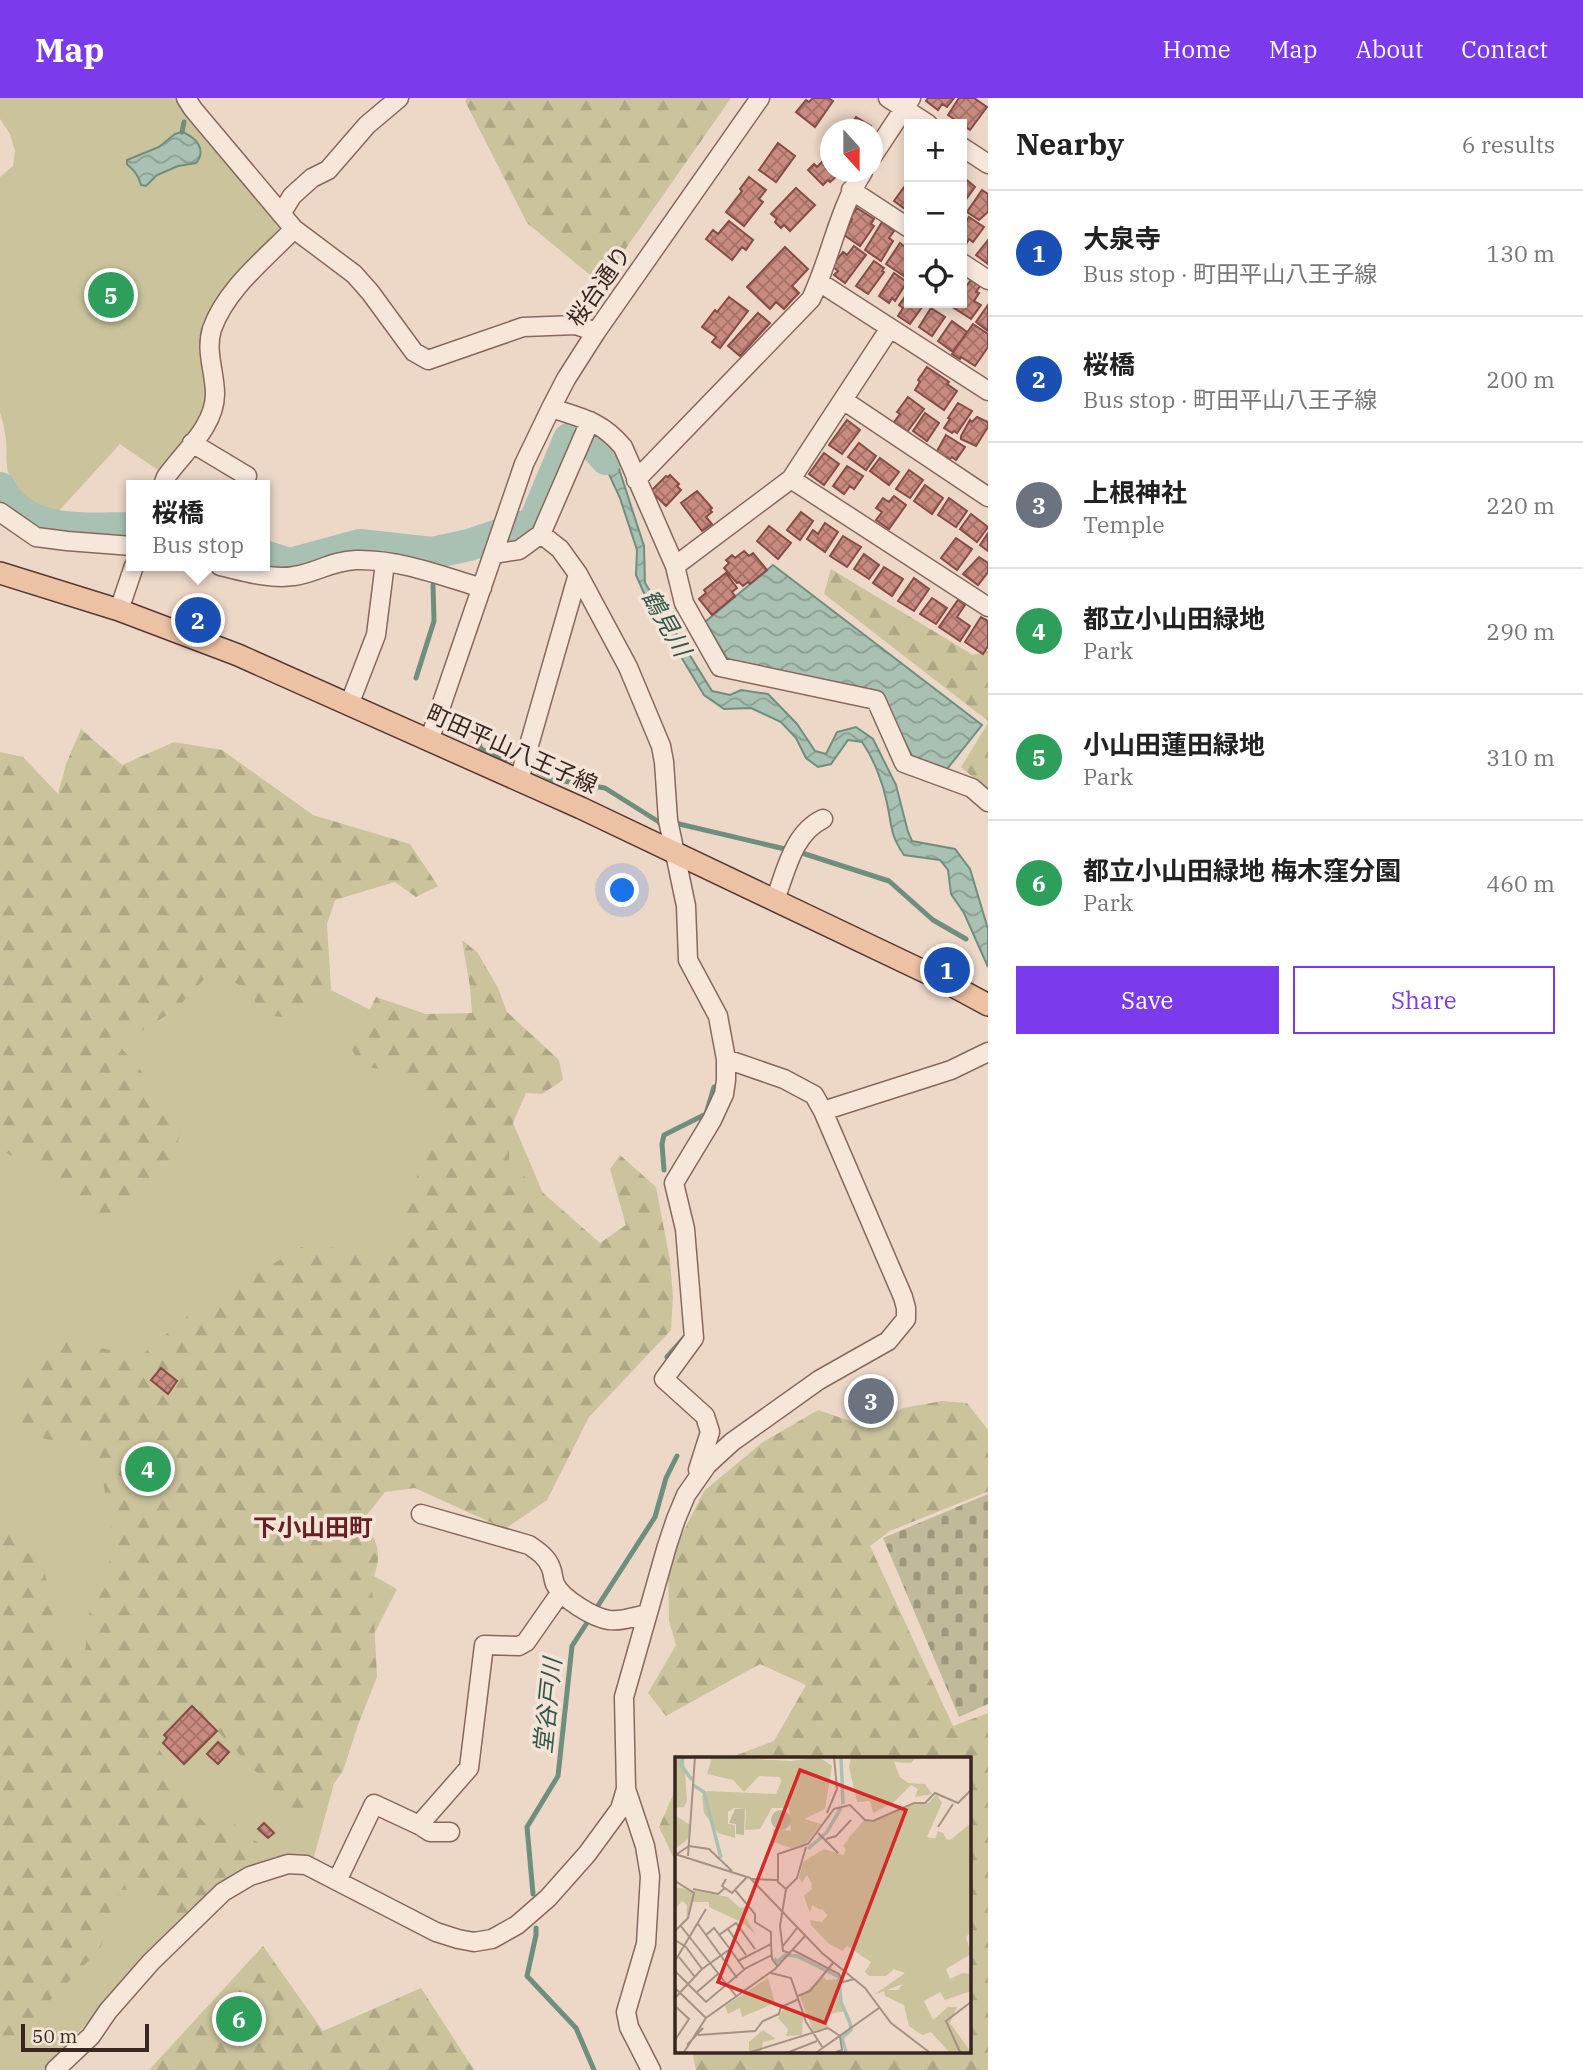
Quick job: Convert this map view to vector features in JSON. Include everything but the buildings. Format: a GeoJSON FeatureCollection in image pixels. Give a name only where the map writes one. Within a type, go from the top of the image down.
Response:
{"type":"FeatureCollection","features":[{"type":"Feature","properties":{"kind":"main road","name":"町田平山八王子線"},"geometry":{"type":"LineString","coordinates":[[0,573],[119,610],[238,655],[581,808],[938,978],[988,1005]]}},
{"type":"Feature","properties":{"kind":"street"},"geometry":{"type":"LineString","coordinates":[[186,98],[193,110],[293,229],[354,274],[414,352],[428,360],[523,327],[576,325],[596,332]]}},
{"type":"Feature","properties":{"kind":"street"},"geometry":{"type":"LineString","coordinates":[[281,214],[292,196],[312,178],[328,170],[367,125],[399,98]]}},
{"type":"Feature","properties":{"kind":"street","name":"桜台通り"},"geometry":{"type":"LineString","coordinates":[[494,553],[524,464],[566,379],[760,98]]}},
{"type":"Feature","properties":{"kind":"street"},"geometry":{"type":"LineString","coordinates":[[888,98],[908,104],[923,119]]}},
{"type":"Feature","properties":{"kind":"street"},"geometry":{"type":"LineString","coordinates":[[883,143],[908,104]]}},
{"type":"Feature","properties":{"kind":"street"},"geometry":{"type":"LineString","coordinates":[[967,150],[988,164]]}},
{"type":"Feature","properties":{"kind":"street"},"geometry":{"type":"LineString","coordinates":[[636,480],[811,299],[856,182]]}},
{"type":"Feature","properties":{"kind":"street"},"geometry":{"type":"LineString","coordinates":[[851,190],[904,225]]}},
{"type":"Feature","properties":{"kind":"street"},"geometry":{"type":"LineString","coordinates":[[165,480],[207,423],[214,404],[209,345],[219,310],[293,229]]}},
{"type":"Feature","properties":{"kind":"street"},"geometry":{"type":"LineString","coordinates":[[967,266],[988,280]]}},
{"type":"Feature","properties":{"kind":"street"},"geometry":{"type":"LineString","coordinates":[[819,282],[988,391]]}},
{"type":"Feature","properties":{"kind":"street"},"geometry":{"type":"LineString","coordinates":[[675,566],[791,479],[890,328]]}},
{"type":"Feature","properties":{"kind":"street"},"geometry":{"type":"LineString","coordinates":[[843,400],[988,497]]}},
{"type":"Feature","properties":{"kind":"street"},"geometry":{"type":"LineString","coordinates":[[551,408],[585,433],[610,433],[623,447],[675,566],[684,603],[720,667],[876,700],[904,763],[972,788],[988,802]]}},
{"type":"Feature","properties":{"kind":"street"},"geometry":{"type":"LineString","coordinates":[[429,741],[494,553],[519,550],[541,534],[585,433]]}},
{"type":"Feature","properties":{"kind":"street"},"geometry":{"type":"LineString","coordinates":[[192,443],[247,476]]}},
{"type":"Feature","properties":{"kind":"street"},"geometry":{"type":"LineString","coordinates":[[791,479],[988,607]]}},
{"type":"Feature","properties":{"kind":"street"},"geometry":{"type":"LineString","coordinates":[[0,512],[36,537],[126,546]]}},
{"type":"Feature","properties":{"kind":"street"},"geometry":{"type":"LineString","coordinates":[[55,2070],[91,2036],[108,2011],[151,1962],[223,1892],[250,1876],[288,1864],[306,1864],[436,1932],[474,1942],[492,1938],[517,1925],[548,1898],[587,1854],[621,1809],[626,1790],[624,1697],[676,1519],[694,1483],[710,1432],[705,1416],[664,1379],[694,1338],[685,1229],[674,1183],[712,1120],[724,1094],[726,1059],[718,1016],[688,960],[686,906],[668,820],[661,746],[628,667],[578,573],[560,549],[541,534]]}},
{"type":"Feature","properties":{"kind":"street"},"geometry":{"type":"LineString","coordinates":[[242,571],[293,577],[331,563],[357,560],[427,570],[482,588]]}},
{"type":"Feature","properties":{"kind":"street"},"geometry":{"type":"LineString","coordinates":[[349,705],[376,635],[385,563]]}},
{"type":"Feature","properties":{"kind":"street"},"geometry":{"type":"LineString","coordinates":[[119,610],[132,571]]}},
{"type":"Feature","properties":{"kind":"street"},"geometry":{"type":"LineString","coordinates":[[519,780],[578,573]]}},
{"type":"Feature","properties":{"kind":"street"},"geometry":{"type":"LineString","coordinates":[[775,900],[798,841],[816,822],[823,819]]}},
{"type":"Feature","properties":{"kind":"street"},"geometry":{"type":"LineString","coordinates":[[822,1111],[951,1070],[988,1052]]}},
{"type":"Feature","properties":{"kind":"street"},"geometry":{"type":"LineString","coordinates":[[694,1483],[707,1465],[732,1442],[811,1385],[888,1341],[906,1319],[903,1297],[814,1095],[784,1079],[726,1059]]}},
{"type":"Feature","properties":{"kind":"street"},"geometry":{"type":"LineString","coordinates":[[421,1514],[529,1545],[543,1555],[561,1592],[584,1609],[607,1620],[647,1614]]}},
{"type":"Feature","properties":{"kind":"street"},"geometry":{"type":"LineString","coordinates":[[419,1825],[469,1768],[484,1645],[519,1646],[526,1642],[561,1592]]}},
{"type":"Feature","properties":{"kind":"street"},"geometry":{"type":"LineString","coordinates":[[626,1790],[645,1846],[650,1877],[646,1944],[626,2012],[645,2067]]}},
{"type":"Feature","properties":{"kind":"street"},"geometry":{"type":"LineString","coordinates":[[337,1881],[374,1804],[430,1832],[450,1832]]}},
{"type":"Feature","properties":{"kind":"green space"},"geometry":{"type":"Polygon","coordinates":[[[0,98],[175,98],[280,226],[278,234],[214,306],[208,399],[199,422],[162,473],[120,444],[56,514],[40,508],[20,494],[7,467],[6,439],[0,412],[0,177],[13,166],[15,151],[10,134],[0,119],[0,98]]]}},
{"type":"Feature","properties":{"kind":"green space"},"geometry":{"type":"Polygon","coordinates":[[[467,98],[731,98],[601,284],[527,223],[465,101],[467,98]]]}},
{"type":"Feature","properties":{"kind":"green space"},"geometry":{"type":"Polygon","coordinates":[[[831,569],[973,655],[988,651],[988,721],[824,594],[831,569]]]}},
{"type":"Feature","properties":{"kind":"green space"},"geometry":{"type":"Polygon","coordinates":[[[988,723],[988,790],[961,767],[988,723]]]}},
{"type":"Feature","properties":{"kind":"green space"},"geometry":{"type":"Polygon","coordinates":[[[81,729],[122,765],[174,742],[222,750],[313,815],[410,844],[438,886],[416,897],[395,882],[335,900],[327,924],[331,989],[295,1018],[261,1015],[249,989],[211,972],[175,1010],[119,1045],[185,1122],[170,1162],[112,1223],[0,1148],[0,752],[23,757],[58,794],[66,764],[81,729]]]}},
{"type":"Feature","properties":{"kind":"green space"},"geometry":{"type":"Polygon","coordinates":[[[0,846],[126,886],[491,1071],[601,1330],[313,1449],[261,1512],[397,1589],[353,1675],[332,1791],[313,1860],[289,1858],[182,1922],[43,2070],[0,2070],[0,846]]]}},
{"type":"Feature","properties":{"kind":"green space"},"geometry":{"type":"Polygon","coordinates":[[[462,940],[478,953],[498,988],[507,1012],[559,1060],[563,1080],[542,1094],[526,1093],[509,1132],[509,1163],[600,1243],[626,1225],[610,1169],[620,1155],[656,1187],[670,1261],[673,1296],[671,1330],[589,1417],[547,1500],[505,1529],[415,1488],[385,1492],[366,1516],[378,1554],[372,1591],[377,1677],[343,1771],[313,1813],[299,1817],[191,1703],[153,1741],[179,1778],[196,1813],[206,1825],[229,1820],[258,1843],[234,1879],[182,1922],[135,1889],[120,1890],[100,1949],[0,2052],[0,1520],[42,1563],[63,1644],[85,1653],[91,1599],[107,1574],[113,1544],[103,1481],[78,1446],[19,1433],[17,1378],[52,1340],[142,1355],[190,1314],[301,1247],[327,1247],[400,1257],[404,1206],[443,1117],[416,1078],[361,1065],[351,1048],[376,997],[426,1014],[472,1013],[462,940]]]}},
{"type":"Feature","properties":{"kind":"green space"},"geometry":{"type":"Polygon","coordinates":[[[942,1401],[967,1403],[988,1430],[988,1493],[890,1531],[870,1546],[953,1726],[988,1713],[988,2070],[696,2070],[692,2052],[970,2052],[970,1757],[732,1757],[774,1741],[806,1685],[760,1664],[666,1716],[648,1693],[676,1645],[669,1621],[668,1562],[704,1491],[763,1442],[818,1410],[868,1427],[903,1408],[942,1401]]]}},
{"type":"Feature","properties":{"kind":"green space"},"geometry":{"type":"Polygon","coordinates":[[[988,1494],[988,1704],[959,1717],[883,1538],[988,1494]]]}},
{"type":"Feature","properties":{"kind":"green space"},"geometry":{"type":"Polygon","coordinates":[[[675,1790],[675,1861],[659,1827],[675,1790]]]}},
{"type":"Feature","properties":{"kind":"green space"},"geometry":{"type":"Polygon","coordinates":[[[263,1946],[323,2031],[421,1988],[474,2070],[149,2070],[263,1946]]]}},
{"type":"Feature","properties":{"kind":"water"},"geometry":{"type":"Polygon","coordinates":[[[182,132],[198,144],[200,153],[196,163],[178,166],[157,175],[146,186],[141,185],[127,160],[159,147],[175,134],[182,132]]]}},
{"type":"Feature","properties":{"kind":"water"},"geometry":{"type":"Polygon","coordinates":[[[577,430],[596,437],[606,446],[619,469],[644,546],[645,583],[712,691],[730,695],[741,690],[768,694],[797,724],[815,751],[826,754],[837,732],[856,727],[873,739],[896,785],[912,841],[955,849],[970,869],[988,929],[988,967],[964,913],[951,894],[948,870],[940,860],[904,855],[899,848],[880,779],[862,742],[848,740],[831,764],[818,767],[806,758],[796,738],[781,722],[751,708],[724,709],[704,695],[647,600],[636,575],[637,550],[620,498],[602,459],[590,448],[573,441],[577,430]]]}},
{"type":"Feature","properties":{"kind":"water"},"geometry":{"type":"Polygon","coordinates":[[[773,565],[982,725],[947,769],[912,756],[880,692],[728,660],[705,622],[773,565]]]}},
{"type":"Feature","properties":{"kind":"waterway"},"geometry":{"type":"LineString","coordinates":[[182,132],[184,122]]}},
{"type":"Feature","properties":{"kind":"waterway","name":"鶴見川"},"geometry":{"type":"LineString","coordinates":[[270,558],[290,564],[360,545],[432,553],[469,545],[534,523],[569,439],[576,436],[592,443],[606,459]]}},
{"type":"Feature","properties":{"kind":"waterway","name":"鶴見川"},"geometry":{"type":"LineString","coordinates":[[0,488],[11,504],[41,522],[77,528],[126,528]]}},
{"type":"Feature","properties":{"kind":"waterway","name":"堂谷戸川"},"geometry":{"type":"LineString","coordinates":[[432,553],[433,561]]}},
{"type":"Feature","properties":{"kind":"waterway","name":"堂谷戸川"},"geometry":{"type":"LineString","coordinates":[[416,678],[434,621],[433,585]]}},
{"type":"Feature","properties":{"kind":"waterway","name":"堂谷戸川"},"geometry":{"type":"LineString","coordinates":[[477,738],[481,749],[510,761]]}},
{"type":"Feature","properties":{"kind":"waterway","name":"堂谷戸川"},"geometry":{"type":"LineString","coordinates":[[538,772],[552,779],[605,788],[661,825]]}},
{"type":"Feature","properties":{"kind":"waterway"},"geometry":{"type":"LineString","coordinates":[[675,823],[785,849]]}},
{"type":"Feature","properties":{"kind":"waterway"},"geometry":{"type":"LineString","coordinates":[[802,853],[889,881],[933,920],[966,939]]}},
{"type":"Feature","properties":{"kind":"waterway","name":"堂谷戸川"},"geometry":{"type":"LineString","coordinates":[[664,1170],[664,1135],[706,1114],[714,1087]]}},
{"type":"Feature","properties":{"kind":"waterway","name":"堂谷戸川"},"geometry":{"type":"LineString","coordinates":[[667,1357],[684,1338]]}},
{"type":"Feature","properties":{"kind":"waterway","name":"堂谷戸川"},"geometry":{"type":"LineString","coordinates":[[533,1894],[527,1827],[558,1776],[572,1646],[655,1517],[666,1478],[677,1456]]}},
{"type":"Feature","properties":{"kind":"waterway","name":"堂谷戸川"},"geometry":{"type":"LineString","coordinates":[[536,1928],[527,1976],[576,2028],[594,2070]]}},
{"type":"Feature","properties":{"kind":"place","name":"小山田蓮田緑地"},"geometry":{"type":"Point","coordinates":[111,295]}},
{"type":"Feature","properties":{"kind":"place","name":"桜橋"},"geometry":{"type":"Point","coordinates":[198,620]}},
{"type":"Feature","properties":{"kind":"place","name":"大泉寺"},"geometry":{"type":"Point","coordinates":[947,970]}},
{"type":"Feature","properties":{"kind":"place","name":"上根神社"},"geometry":{"type":"Point","coordinates":[871,1401]}},
{"type":"Feature","properties":{"kind":"place","name":"都立小山田緑地"},"geometry":{"type":"Point","coordinates":[148,1469]}},
{"type":"Feature","properties":{"kind":"place","name":"都立小山田緑地 梅木窪分園"},"geometry":{"type":"Point","coordinates":[239,2019]}},
{"type":"Feature","properties":{"kind":"district","name":"下小山田町"},"geometry":{"type":"Point","coordinates":[313,1528]}}]}
